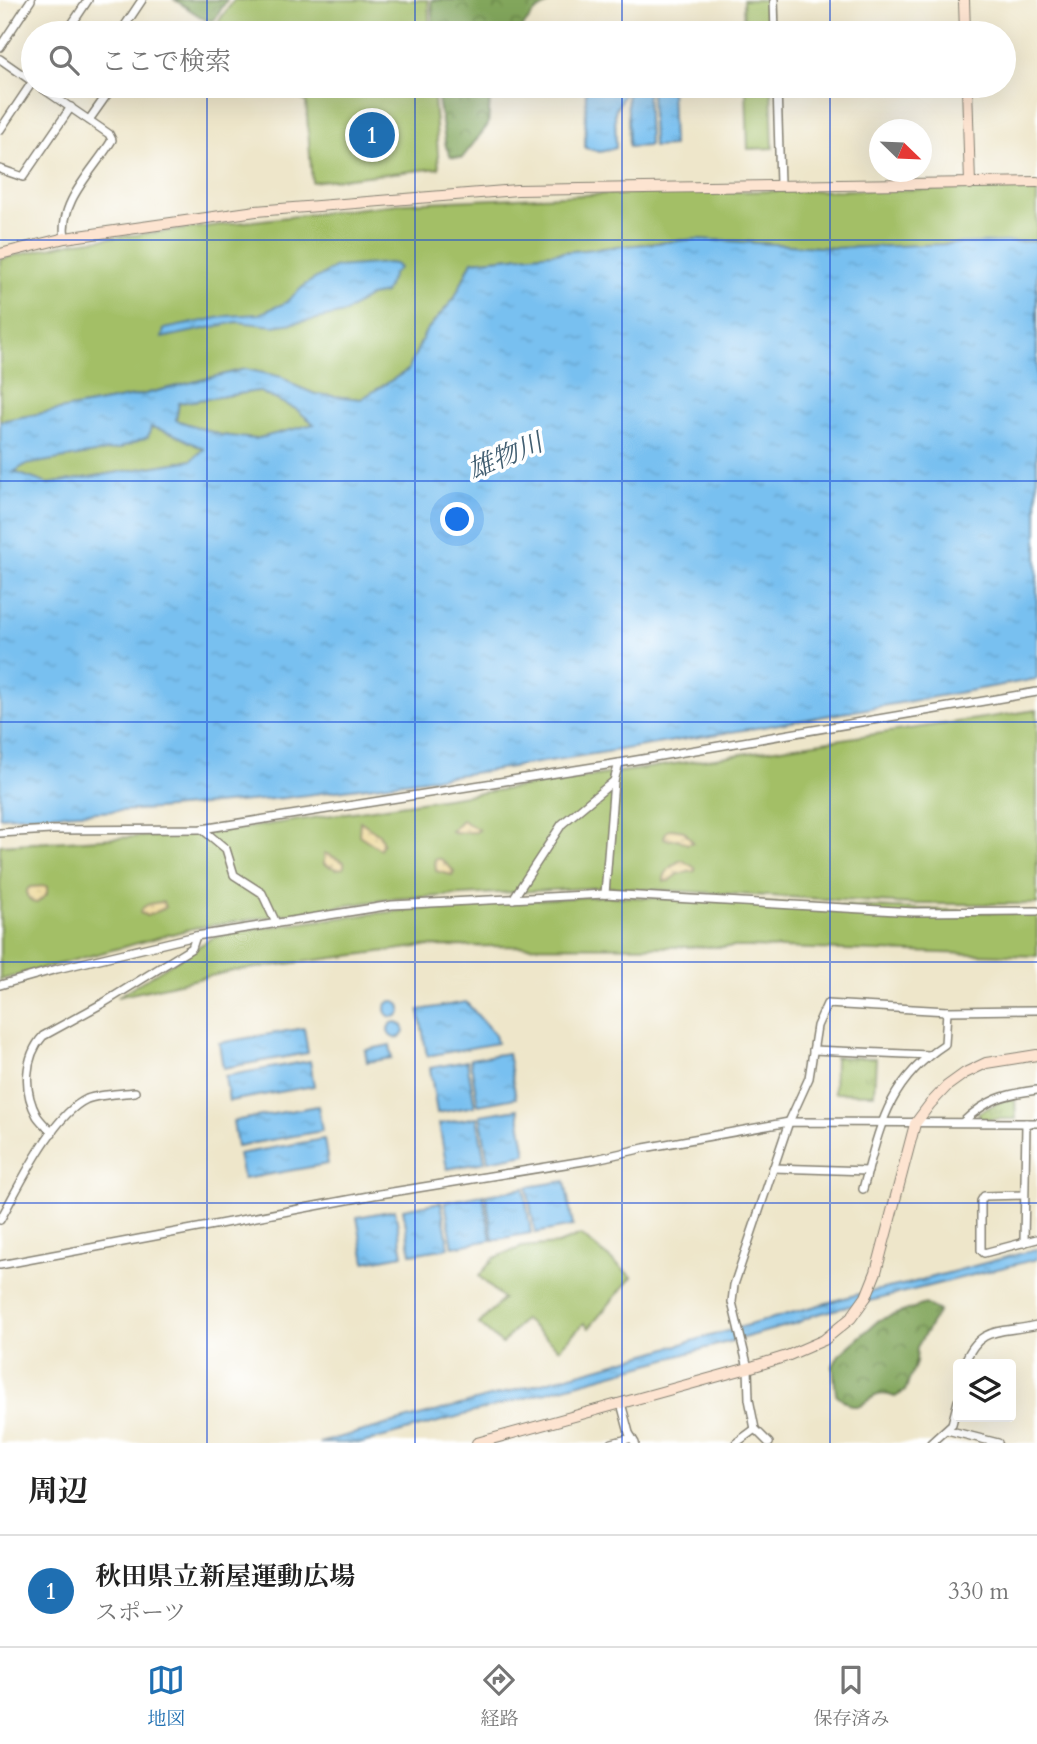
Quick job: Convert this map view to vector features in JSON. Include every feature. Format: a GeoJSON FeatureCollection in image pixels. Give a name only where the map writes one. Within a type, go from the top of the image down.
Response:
{"type":"FeatureCollection","features":[{"type":"Feature","properties":{"kind":"street"},"geometry":{"type":"LineString","coordinates":[[0,47],[31,0]]}},
{"type":"Feature","properties":{"kind":"street"},"geometry":{"type":"LineString","coordinates":[[74,21],[88,0]]}},
{"type":"Feature","properties":{"kind":"street"},"geometry":{"type":"LineString","coordinates":[[128,21],[142,0]]}},
{"type":"Feature","properties":{"kind":"street"},"geometry":{"type":"LineString","coordinates":[[774,0],[775,21]]}},
{"type":"Feature","properties":{"kind":"street"},"geometry":{"type":"LineString","coordinates":[[964,0],[965,21]]}},
{"type":"Feature","properties":{"kind":"street"},"geometry":{"type":"LineString","coordinates":[[0,59],[21,74]]}},
{"type":"Feature","properties":{"kind":"street"},"geometry":{"type":"LineString","coordinates":[[0,130],[22,98]]}},
{"type":"Feature","properties":{"kind":"street"},"geometry":{"type":"LineString","coordinates":[[57,98],[109,134],[112,140],[71,201],[63,227],[65,238]]}},
{"type":"Feature","properties":{"kind":"street"},"geometry":{"type":"LineString","coordinates":[[89,120],[105,98]]}},
{"type":"Feature","properties":{"kind":"street"},"geometry":{"type":"LineString","coordinates":[[776,98],[780,184]]}},
{"type":"Feature","properties":{"kind":"street"},"geometry":{"type":"LineString","coordinates":[[967,98],[970,184]]}},
{"type":"Feature","properties":{"kind":"street"},"geometry":{"type":"LineString","coordinates":[[0,169],[23,177],[71,107]]}},
{"type":"Feature","properties":{"kind":"street"},"geometry":{"type":"LineString","coordinates":[[0,254],[65,238],[256,211],[517,190],[1037,182]]}},
{"type":"Feature","properties":{"kind":"street"},"geometry":{"type":"LineString","coordinates":[[0,833],[202,829],[619,763],[1037,692]]}},
{"type":"Feature","properties":{"kind":"street"},"geometry":{"type":"LineString","coordinates":[[605,894],[614,781],[619,763]]}},
{"type":"Feature","properties":{"kind":"street"},"geometry":{"type":"LineString","coordinates":[[513,898],[562,824],[614,781]]}},
{"type":"Feature","properties":{"kind":"street"},"geometry":{"type":"LineString","coordinates":[[202,829],[226,849],[234,875],[262,893],[276,923]]}},
{"type":"Feature","properties":{"kind":"street"},"geometry":{"type":"LineString","coordinates":[[0,985],[196,936],[392,905],[605,894],[914,912],[1037,911]]}},
{"type":"Feature","properties":{"kind":"street"},"geometry":{"type":"LineString","coordinates":[[52,1133],[38,1117],[32,1104],[27,1063],[35,1044],[192,948],[196,936]]}},
{"type":"Feature","properties":{"kind":"street"},"geometry":{"type":"LineString","coordinates":[[769,1443],[755,1429],[748,1399],[748,1368],[732,1302],[734,1285],[789,1122],[809,1077],[817,1026],[827,1004],[947,1011],[1037,1010]]}},
{"type":"Feature","properties":{"kind":"street"},"geometry":{"type":"LineString","coordinates":[[863,1188],[881,1124],[900,1085],[929,1055],[945,1044],[947,1011]]}},
{"type":"Feature","properties":{"kind":"street"},"geometry":{"type":"LineString","coordinates":[[813,1050],[929,1055]]}},
{"type":"Feature","properties":{"kind":"street"},"geometry":{"type":"LineString","coordinates":[[477,1443],[748,1368],[787,1356],[824,1340],[851,1318],[866,1297],[876,1272],[915,1124],[947,1086],[965,1073],[986,1063],[1037,1055]]}},
{"type":"Feature","properties":{"kind":"street"},"geometry":{"type":"LineString","coordinates":[[963,1122],[978,1107],[1006,1094],[1037,1090]]}},
{"type":"Feature","properties":{"kind":"street"},"geometry":{"type":"LineString","coordinates":[[0,1220],[67,1112],[89,1098],[135,1092]]}},
{"type":"Feature","properties":{"kind":"street"},"geometry":{"type":"LineString","coordinates":[[0,1265],[361,1197],[596,1159],[789,1122],[1037,1123]]}},
{"type":"Feature","properties":{"kind":"street"},"geometry":{"type":"LineString","coordinates":[[1024,1243],[1026,1123]]}},
{"type":"Feature","properties":{"kind":"street"},"geometry":{"type":"LineString","coordinates":[[773,1168],[868,1171]]}},
{"type":"Feature","properties":{"kind":"street"},"geometry":{"type":"LineString","coordinates":[[1024,1195],[984,1196],[981,1201],[981,1250],[984,1253],[1037,1239]]}},
{"type":"Feature","properties":{"kind":"street"},"geometry":{"type":"LineString","coordinates":[[966,1359],[973,1344],[981,1336],[1037,1325]]}},
{"type":"Feature","properties":{"kind":"street"},"geometry":{"type":"LineString","coordinates":[[612,1443],[633,1440],[621,1403]]}},
{"type":"Feature","properties":{"kind":"street"},"geometry":{"type":"LineString","coordinates":[[931,1443],[947,1430],[953,1420]]}},
{"type":"Feature","properties":{"kind":"street"},"geometry":{"type":"LineString","coordinates":[[736,1443],[755,1429]]}},
{"type":"Feature","properties":{"kind":"street"},"geometry":{"type":"LineString","coordinates":[[947,1430],[998,1443]]}},
{"type":"Feature","properties":{"kind":"green space"},"geometry":{"type":"Polygon","coordinates":[[[175,0],[227,0],[214,20],[207,21],[175,0]]]}},
{"type":"Feature","properties":{"kind":"green space"},"geometry":{"type":"Polygon","coordinates":[[[234,0],[428,0],[429,21],[219,21],[234,0]]]}},
{"type":"Feature","properties":{"kind":"green space"},"geometry":{"type":"Polygon","coordinates":[[[431,0],[554,0],[534,13],[528,21],[432,21],[431,0]]]}},
{"type":"Feature","properties":{"kind":"green space"},"geometry":{"type":"Polygon","coordinates":[[[743,0],[768,0],[769,21],[744,21],[743,0]]]}},
{"type":"Feature","properties":{"kind":"green space"},"geometry":{"type":"Polygon","coordinates":[[[300,98],[434,98],[439,168],[312,182],[306,102],[300,98]]]}},
{"type":"Feature","properties":{"kind":"green space"},"geometry":{"type":"Polygon","coordinates":[[[438,98],[490,98],[488,125],[462,158],[451,157],[446,147],[438,98]]]}},
{"type":"Feature","properties":{"kind":"green space"},"geometry":{"type":"Polygon","coordinates":[[[746,98],[771,98],[773,148],[748,149],[746,98]]]}},
{"type":"Feature","properties":{"kind":"green space"},"geometry":{"type":"Polygon","coordinates":[[[1037,188],[1037,243],[834,248],[697,239],[472,261],[454,299],[426,331],[408,370],[361,399],[315,394],[282,377],[245,369],[145,394],[0,421],[0,259],[75,242],[406,203],[630,193],[1037,188]]]}},
{"type":"Feature","properties":{"kind":"green space"},"geometry":{"type":"Polygon","coordinates":[[[258,391],[296,409],[315,424],[255,439],[221,435],[176,420],[179,403],[258,391]]]}},
{"type":"Feature","properties":{"kind":"green space"},"geometry":{"type":"Polygon","coordinates":[[[151,427],[172,433],[204,449],[192,460],[48,484],[13,472],[24,465],[151,427]]]}},
{"type":"Feature","properties":{"kind":"green space"},"geometry":{"type":"Polygon","coordinates":[[[1037,710],[1037,904],[912,904],[606,887],[390,899],[194,928],[0,980],[0,845],[218,832],[1037,710]]]}},
{"type":"Feature","properties":{"kind":"green space"},"geometry":{"type":"Polygon","coordinates":[[[605,896],[1037,914],[1037,956],[749,947],[425,946],[233,971],[117,997],[212,938],[238,931],[482,903],[605,896]]]}},
{"type":"Feature","properties":{"kind":"green space"},"geometry":{"type":"Polygon","coordinates":[[[835,1057],[876,1058],[874,1094],[834,1093],[835,1057]]]}},
{"type":"Feature","properties":{"kind":"green space"},"geometry":{"type":"Polygon","coordinates":[[[1015,1098],[1016,1119],[981,1119],[978,1113],[1003,1100],[1015,1098]]]}},
{"type":"Feature","properties":{"kind":"green space"},"geometry":{"type":"Polygon","coordinates":[[[581,1235],[632,1277],[589,1328],[584,1323],[559,1349],[524,1319],[502,1344],[479,1324],[503,1299],[479,1276],[494,1258],[522,1247],[558,1244],[581,1235]]]}},
{"type":"Feature","properties":{"kind":"green space"},"geometry":{"type":"Polygon","coordinates":[[[925,1304],[939,1311],[917,1347],[916,1363],[905,1391],[895,1397],[885,1394],[876,1396],[860,1406],[851,1406],[836,1394],[833,1366],[839,1355],[879,1320],[925,1304]]]}},
{"type":"Feature","properties":{"kind":"sand"},"geometry":{"type":"Polygon","coordinates":[[[462,820],[479,830],[463,833],[451,831],[462,820]]]}},
{"type":"Feature","properties":{"kind":"sand"},"geometry":{"type":"Polygon","coordinates":[[[360,821],[379,834],[383,843],[380,849],[359,835],[360,821]]]}},
{"type":"Feature","properties":{"kind":"sand"},"geometry":{"type":"Polygon","coordinates":[[[671,829],[684,831],[693,842],[687,844],[678,839],[664,838],[666,832],[671,829]]]}},
{"type":"Feature","properties":{"kind":"sand"},"geometry":{"type":"Polygon","coordinates":[[[324,853],[344,862],[344,868],[337,869],[324,864],[324,853]]]}},
{"type":"Feature","properties":{"kind":"sand"},"geometry":{"type":"Polygon","coordinates":[[[435,859],[441,859],[454,871],[452,875],[436,871],[435,859]]]}},
{"type":"Feature","properties":{"kind":"sand"},"geometry":{"type":"Polygon","coordinates":[[[682,860],[695,868],[695,871],[677,874],[670,881],[664,881],[670,868],[682,860]]]}},
{"type":"Feature","properties":{"kind":"sand"},"geometry":{"type":"Polygon","coordinates":[[[47,886],[47,894],[37,903],[27,896],[30,887],[47,886]]]}},
{"type":"Feature","properties":{"kind":"sand"},"geometry":{"type":"Polygon","coordinates":[[[163,902],[165,907],[161,910],[147,916],[140,913],[146,905],[163,902]]]}},
{"type":"Feature","properties":{"kind":"water"},"geometry":{"type":"Polygon","coordinates":[[[586,98],[622,98],[615,111],[616,148],[600,152],[585,148],[586,98]]]}},
{"type":"Feature","properties":{"kind":"water"},"geometry":{"type":"Polygon","coordinates":[[[627,98],[647,98],[649,146],[629,147],[627,98]]]}},
{"type":"Feature","properties":{"kind":"water"},"geometry":{"type":"Polygon","coordinates":[[[651,98],[671,98],[673,146],[653,147],[651,98]]]}},
{"type":"Feature","properties":{"kind":"water","name":"雄物川"},"geometry":{"type":"Polygon","coordinates":[[[697,239],[834,248],[1037,241],[1037,679],[487,771],[284,798],[156,809],[0,817],[0,421],[145,394],[245,369],[282,377],[315,394],[361,399],[408,370],[426,331],[454,299],[472,261],[697,239]],[[258,391],[179,403],[176,420],[221,435],[255,439],[314,424],[296,409],[258,391]],[[151,427],[148,437],[118,449],[25,465],[14,472],[48,484],[192,460],[204,449],[172,433],[151,427]]]}},
{"type":"Feature","properties":{"kind":"water"},"geometry":{"type":"Polygon","coordinates":[[[389,263],[399,268],[393,274],[385,293],[370,296],[344,313],[274,326],[237,322],[162,338],[164,329],[227,316],[259,314],[285,303],[306,284],[336,267],[389,263]]]}},
{"type":"Feature","properties":{"kind":"water"},"geometry":{"type":"Polygon","coordinates":[[[393,1001],[399,1003],[399,1015],[393,1017],[387,1015],[385,1009],[387,1003],[393,1001]]]}},
{"type":"Feature","properties":{"kind":"water"},"geometry":{"type":"Polygon","coordinates":[[[466,1002],[495,1035],[497,1043],[427,1056],[419,1010],[466,1002]]]}},
{"type":"Feature","properties":{"kind":"water"},"geometry":{"type":"Polygon","coordinates":[[[396,1022],[402,1024],[402,1036],[396,1038],[390,1036],[388,1030],[390,1024],[396,1022]]]}},
{"type":"Feature","properties":{"kind":"water"},"geometry":{"type":"Polygon","coordinates":[[[304,1028],[308,1053],[223,1068],[219,1043],[304,1028]]]}},
{"type":"Feature","properties":{"kind":"water"},"geometry":{"type":"Polygon","coordinates":[[[390,1045],[392,1058],[367,1062],[365,1050],[390,1045]]]}},
{"type":"Feature","properties":{"kind":"water"},"geometry":{"type":"Polygon","coordinates":[[[508,1053],[516,1098],[478,1105],[470,1059],[508,1053]]]}},
{"type":"Feature","properties":{"kind":"water"},"geometry":{"type":"Polygon","coordinates":[[[310,1061],[314,1086],[229,1101],[225,1076],[310,1061]]]}},
{"type":"Feature","properties":{"kind":"water"},"geometry":{"type":"Polygon","coordinates":[[[467,1061],[475,1106],[437,1113],[430,1068],[467,1061]]]}},
{"type":"Feature","properties":{"kind":"water"},"geometry":{"type":"Polygon","coordinates":[[[318,1106],[322,1131],[237,1146],[233,1121],[318,1106]]]}},
{"type":"Feature","properties":{"kind":"water"},"geometry":{"type":"Polygon","coordinates":[[[518,1109],[526,1154],[488,1161],[480,1115],[518,1109]]]}},
{"type":"Feature","properties":{"kind":"water"},"geometry":{"type":"Polygon","coordinates":[[[477,1117],[485,1162],[447,1169],[439,1124],[477,1117]]]}},
{"type":"Feature","properties":{"kind":"water"},"geometry":{"type":"Polygon","coordinates":[[[324,1139],[328,1164],[243,1179],[238,1154],[324,1139]]]}},
{"type":"Feature","properties":{"kind":"water"},"geometry":{"type":"Polygon","coordinates":[[[565,1181],[573,1226],[535,1233],[527,1187],[565,1181]]]}},
{"type":"Feature","properties":{"kind":"water"},"geometry":{"type":"Polygon","coordinates":[[[524,1188],[531,1233],[493,1240],[486,1195],[524,1188]]]}},
{"type":"Feature","properties":{"kind":"water"},"geometry":{"type":"Polygon","coordinates":[[[483,1195],[491,1240],[453,1247],[445,1202],[483,1195]]]}},
{"type":"Feature","properties":{"kind":"water"},"geometry":{"type":"Polygon","coordinates":[[[441,1202],[449,1248],[411,1254],[403,1209],[441,1202]]]}},
{"type":"Feature","properties":{"kind":"water"},"geometry":{"type":"Polygon","coordinates":[[[395,1210],[403,1255],[365,1262],[357,1217],[395,1210]]]}},
{"type":"Feature","properties":{"kind":"water"},"geometry":{"type":"Polygon","coordinates":[[[1037,1249],[1037,1259],[814,1315],[797,1323],[362,1443],[319,1443],[851,1296],[1037,1249]]]}},
{"type":"Feature","properties":{"kind":"place","name":"秋田県立新屋運動広場"},"geometry":{"type":"Point","coordinates":[372,135]}}]}
